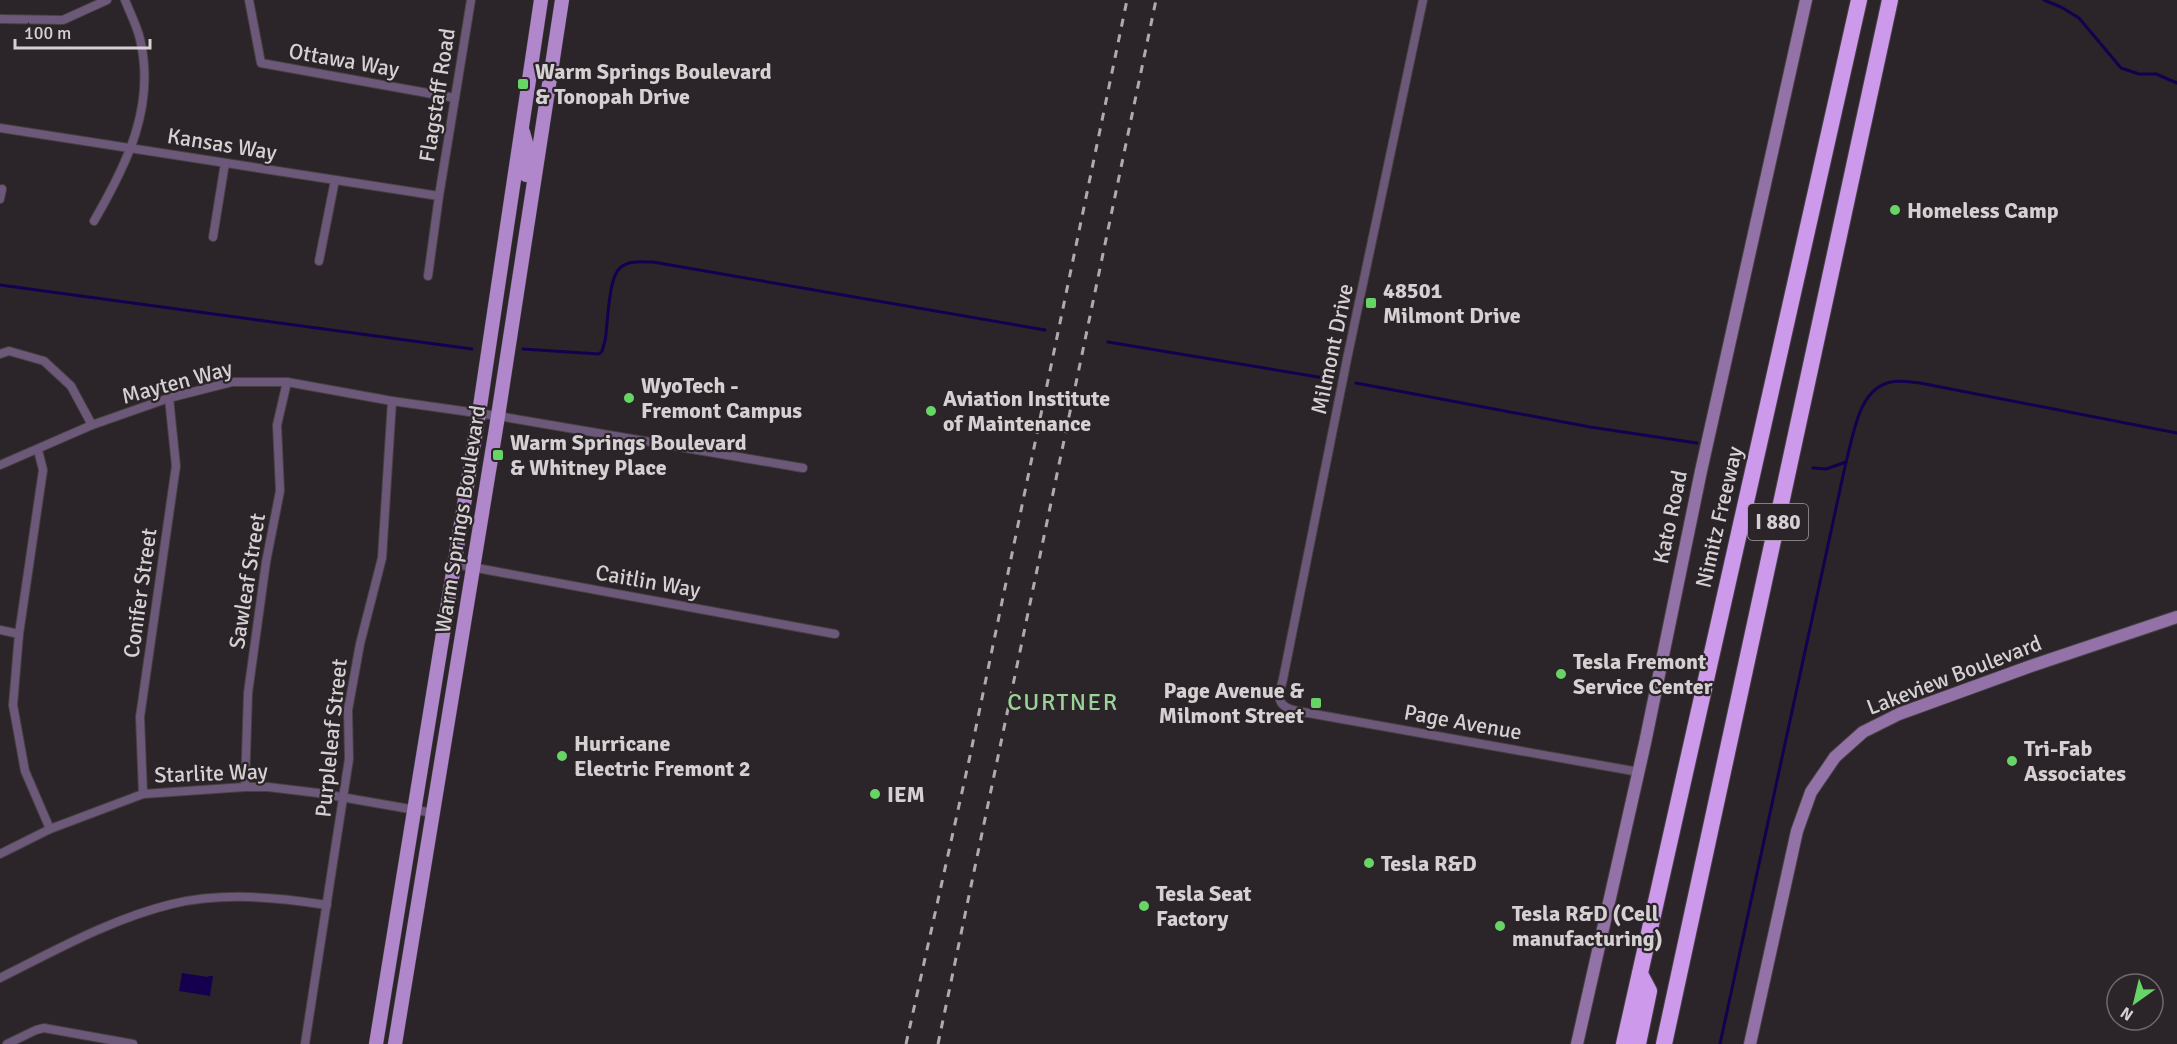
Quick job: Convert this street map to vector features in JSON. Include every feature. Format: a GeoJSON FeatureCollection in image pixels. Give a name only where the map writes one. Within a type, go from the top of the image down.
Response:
{"type":"FeatureCollection","features":[{"type":"Feature","properties":{"kind":"highway","name":"Nimitz Freeway"},"geometry":{"type":"LineString","coordinates":[[1624,1044],[1858,0]]}},
{"type":"Feature","properties":{"kind":"highway","name":"I 880"},"geometry":{"type":"LineString","coordinates":[[1664,1044],[1890,0]]}},
{"type":"Feature","properties":{"kind":"highway","name":"I 880"},"geometry":{"type":"LineString","coordinates":[[1638,1044],[1649,991],[1640,974]]}},
{"type":"Feature","properties":{"kind":"main road","name":"Warm Springs Boulevard"},"geometry":{"type":"LineString","coordinates":[[376,1044],[479,413],[541,0]]}},
{"type":"Feature","properties":{"kind":"main road","name":"Warm Springs Boulevard"},"geometry":{"type":"LineString","coordinates":[[395,1044],[498,416],[562,0]]}},
{"type":"Feature","properties":{"kind":"main road"},"geometry":{"type":"LineString","coordinates":[[522,128],[528,150],[522,202],[529,212]]}},
{"type":"Feature","properties":{"kind":"street"},"geometry":{"type":"LineString","coordinates":[[0,19],[63,20],[107,0]]}},
{"type":"Feature","properties":{"kind":"street"},"geometry":{"type":"LineString","coordinates":[[94,221],[132,149],[142,108],[144,76],[140,39],[125,0]]}},
{"type":"Feature","properties":{"kind":"street","name":"Ottawa Way"},"geometry":{"type":"LineString","coordinates":[[249,0],[261,63],[455,98]]}},
{"type":"Feature","properties":{"kind":"street","name":"Flagstaff Road"},"geometry":{"type":"LineString","coordinates":[[429,276],[439,196],[471,0]]}},
{"type":"Feature","properties":{"kind":"street","name":"Milmont Drive"},"geometry":{"type":"LineString","coordinates":[[1283,705],[1279,694],[1284,680],[1347,358],[1423,0]]}},
{"type":"Feature","properties":{"kind":"street","name":"Kato Road"},"geometry":{"type":"LineString","coordinates":[[1577,1044],[1639,772],[1705,453],[1806,0]]}},
{"type":"Feature","properties":{"kind":"street","name":"Kansas Way"},"geometry":{"type":"LineString","coordinates":[[0,128],[439,196]]}},
{"type":"Feature","properties":{"kind":"street"},"geometry":{"type":"LineString","coordinates":[[213,237],[225,163]]}},
{"type":"Feature","properties":{"kind":"street"},"geometry":{"type":"LineString","coordinates":[[319,261],[335,180]]}},
{"type":"Feature","properties":{"kind":"street"},"geometry":{"type":"LineString","coordinates":[[0,199],[2,189]]}},
{"type":"Feature","properties":{"kind":"street"},"geometry":{"type":"LineString","coordinates":[[0,354],[9,351],[44,361],[71,386],[92,425]]}},
{"type":"Feature","properties":{"kind":"street","name":"Mayten Way"},"geometry":{"type":"LineString","coordinates":[[0,465],[92,425],[169,398],[232,382],[287,382],[803,468]]}},
{"type":"Feature","properties":{"kind":"street","name":"Sawleaf Street"},"geometry":{"type":"LineString","coordinates":[[245,787],[248,693],[266,562],[280,491],[277,424],[287,382]]}},
{"type":"Feature","properties":{"kind":"street","name":"Conifer Street"},"geometry":{"type":"LineString","coordinates":[[142,794],[140,717],[176,466],[169,398]]}},
{"type":"Feature","properties":{"kind":"street","name":"Purpleleaf Street"},"geometry":{"type":"LineString","coordinates":[[304,1044],[344,798],[349,759],[348,710],[360,644],[382,558],[392,401]]}},
{"type":"Feature","properties":{"kind":"street"},"geometry":{"type":"LineString","coordinates":[[38,450],[43,470],[19,634],[13,705],[26,771],[50,829]]}},
{"type":"Feature","properties":{"kind":"street","name":"Caitlin Way"},"geometry":{"type":"LineString","coordinates":[[455,564],[835,634]]}},
{"type":"Feature","properties":{"kind":"street","name":"Lakeview Boulevard"},"geometry":{"type":"LineString","coordinates":[[1750,1044],[1797,831],[1811,792],[1835,757],[1863,732],[1899,714],[2031,666],[2177,617]]}},
{"type":"Feature","properties":{"kind":"street"},"geometry":{"type":"LineString","coordinates":[[0,630],[19,634]]}},
{"type":"Feature","properties":{"kind":"street","name":"Page Avenue"},"geometry":{"type":"LineString","coordinates":[[1283,705],[1297,711],[1639,772]]}},
{"type":"Feature","properties":{"kind":"street","name":"Starlite Way"},"geometry":{"type":"LineString","coordinates":[[0,854],[50,829],[142,794],[245,787],[291,789],[433,813]]}},
{"type":"Feature","properties":{"kind":"street"},"geometry":{"type":"LineString","coordinates":[[0,978],[112,924],[174,904],[250,897],[327,906]]}},
{"type":"Feature","properties":{"kind":"street"},"geometry":{"type":"LineString","coordinates":[[6,1044],[40,1029],[133,1044]]}},
{"type":"Feature","properties":{"kind":"shaded area"},"geometry":{"type":"Polygon","coordinates":[[[182,973],[213,976],[210,996],[179,991],[182,973]]]}},
{"type":"Feature","properties":{"kind":"waterway"},"geometry":{"type":"LineString","coordinates":[[2044,0],[2079,18],[2121,68],[2139,74],[2156,74],[2177,83]]}},
{"type":"Feature","properties":{"kind":"waterway"},"geometry":{"type":"LineString","coordinates":[[523,349],[599,354],[605,341],[611,291],[616,273],[624,265],[640,262],[653,262],[1045,330]]}},
{"type":"Feature","properties":{"kind":"waterway"},"geometry":{"type":"LineString","coordinates":[[0,285],[472,349]]}},
{"type":"Feature","properties":{"kind":"waterway"},"geometry":{"type":"LineString","coordinates":[[1108,342],[1330,379]]}},
{"type":"Feature","properties":{"kind":"waterway"},"geometry":{"type":"LineString","coordinates":[[1720,1044],[1846,462],[1855,426],[1864,403],[1880,386],[1902,381],[2177,433]]}},
{"type":"Feature","properties":{"kind":"waterway"},"geometry":{"type":"LineString","coordinates":[[1356,383],[1590,427],[1697,443]]}},
{"type":"Feature","properties":{"kind":"waterway"},"geometry":{"type":"LineString","coordinates":[[1813,468],[1826,469],[1846,462]]}},
{"type":"Feature","properties":{"kind":"railway"},"geometry":{"type":"LineString","coordinates":[[906,1044],[970,756],[1127,0]]}},
{"type":"Feature","properties":{"kind":"railway"},"geometry":{"type":"LineString","coordinates":[[938,1044],[1156,0]]}},
{"type":"Feature","properties":{"kind":"place","name":"Warm Springs Boulevard & Tonopah Drive"},"geometry":{"type":"Point","coordinates":[523,84]}},
{"type":"Feature","properties":{"kind":"place","name":"Homeless Camp"},"geometry":{"type":"Point","coordinates":[1895,210]}},
{"type":"Feature","properties":{"kind":"place","name":"48501 Milmont Drive"},"geometry":{"type":"Point","coordinates":[1371,303]}},
{"type":"Feature","properties":{"kind":"place","name":"WyoTech - Fremont Campus"},"geometry":{"type":"Point","coordinates":[629,398]}},
{"type":"Feature","properties":{"kind":"place","name":"Aviation Institute of Maintenance"},"geometry":{"type":"Point","coordinates":[931,411]}},
{"type":"Feature","properties":{"kind":"place","name":"Warm Springs Boulevard & Whitney Place"},"geometry":{"type":"Point","coordinates":[498,455]}},
{"type":"Feature","properties":{"kind":"place","name":"Tesla Fremont Service Center"},"geometry":{"type":"Point","coordinates":[1561,674]}},
{"type":"Feature","properties":{"kind":"place","name":"Page Avenue & Milmont Street"},"geometry":{"type":"Point","coordinates":[1316,703]}},
{"type":"Feature","properties":{"kind":"place","name":"Hurricane Electric Fremont 2"},"geometry":{"type":"Point","coordinates":[562,756]}},
{"type":"Feature","properties":{"kind":"place","name":"Tri-Fab Associates"},"geometry":{"type":"Point","coordinates":[2012,761]}},
{"type":"Feature","properties":{"kind":"place","name":"IEM"},"geometry":{"type":"Point","coordinates":[875,794]}},
{"type":"Feature","properties":{"kind":"place","name":"Tesla R&D"},"geometry":{"type":"Point","coordinates":[1369,863]}},
{"type":"Feature","properties":{"kind":"place","name":"Tesla Seat Factory"},"geometry":{"type":"Point","coordinates":[1144,906]}},
{"type":"Feature","properties":{"kind":"place","name":"Tesla R&D (Cell manufacturing)"},"geometry":{"type":"Point","coordinates":[1500,926]}},
{"type":"Feature","properties":{"kind":"district","name":"CURTNER"},"geometry":{"type":"Point","coordinates":[1063,702]}}]}
